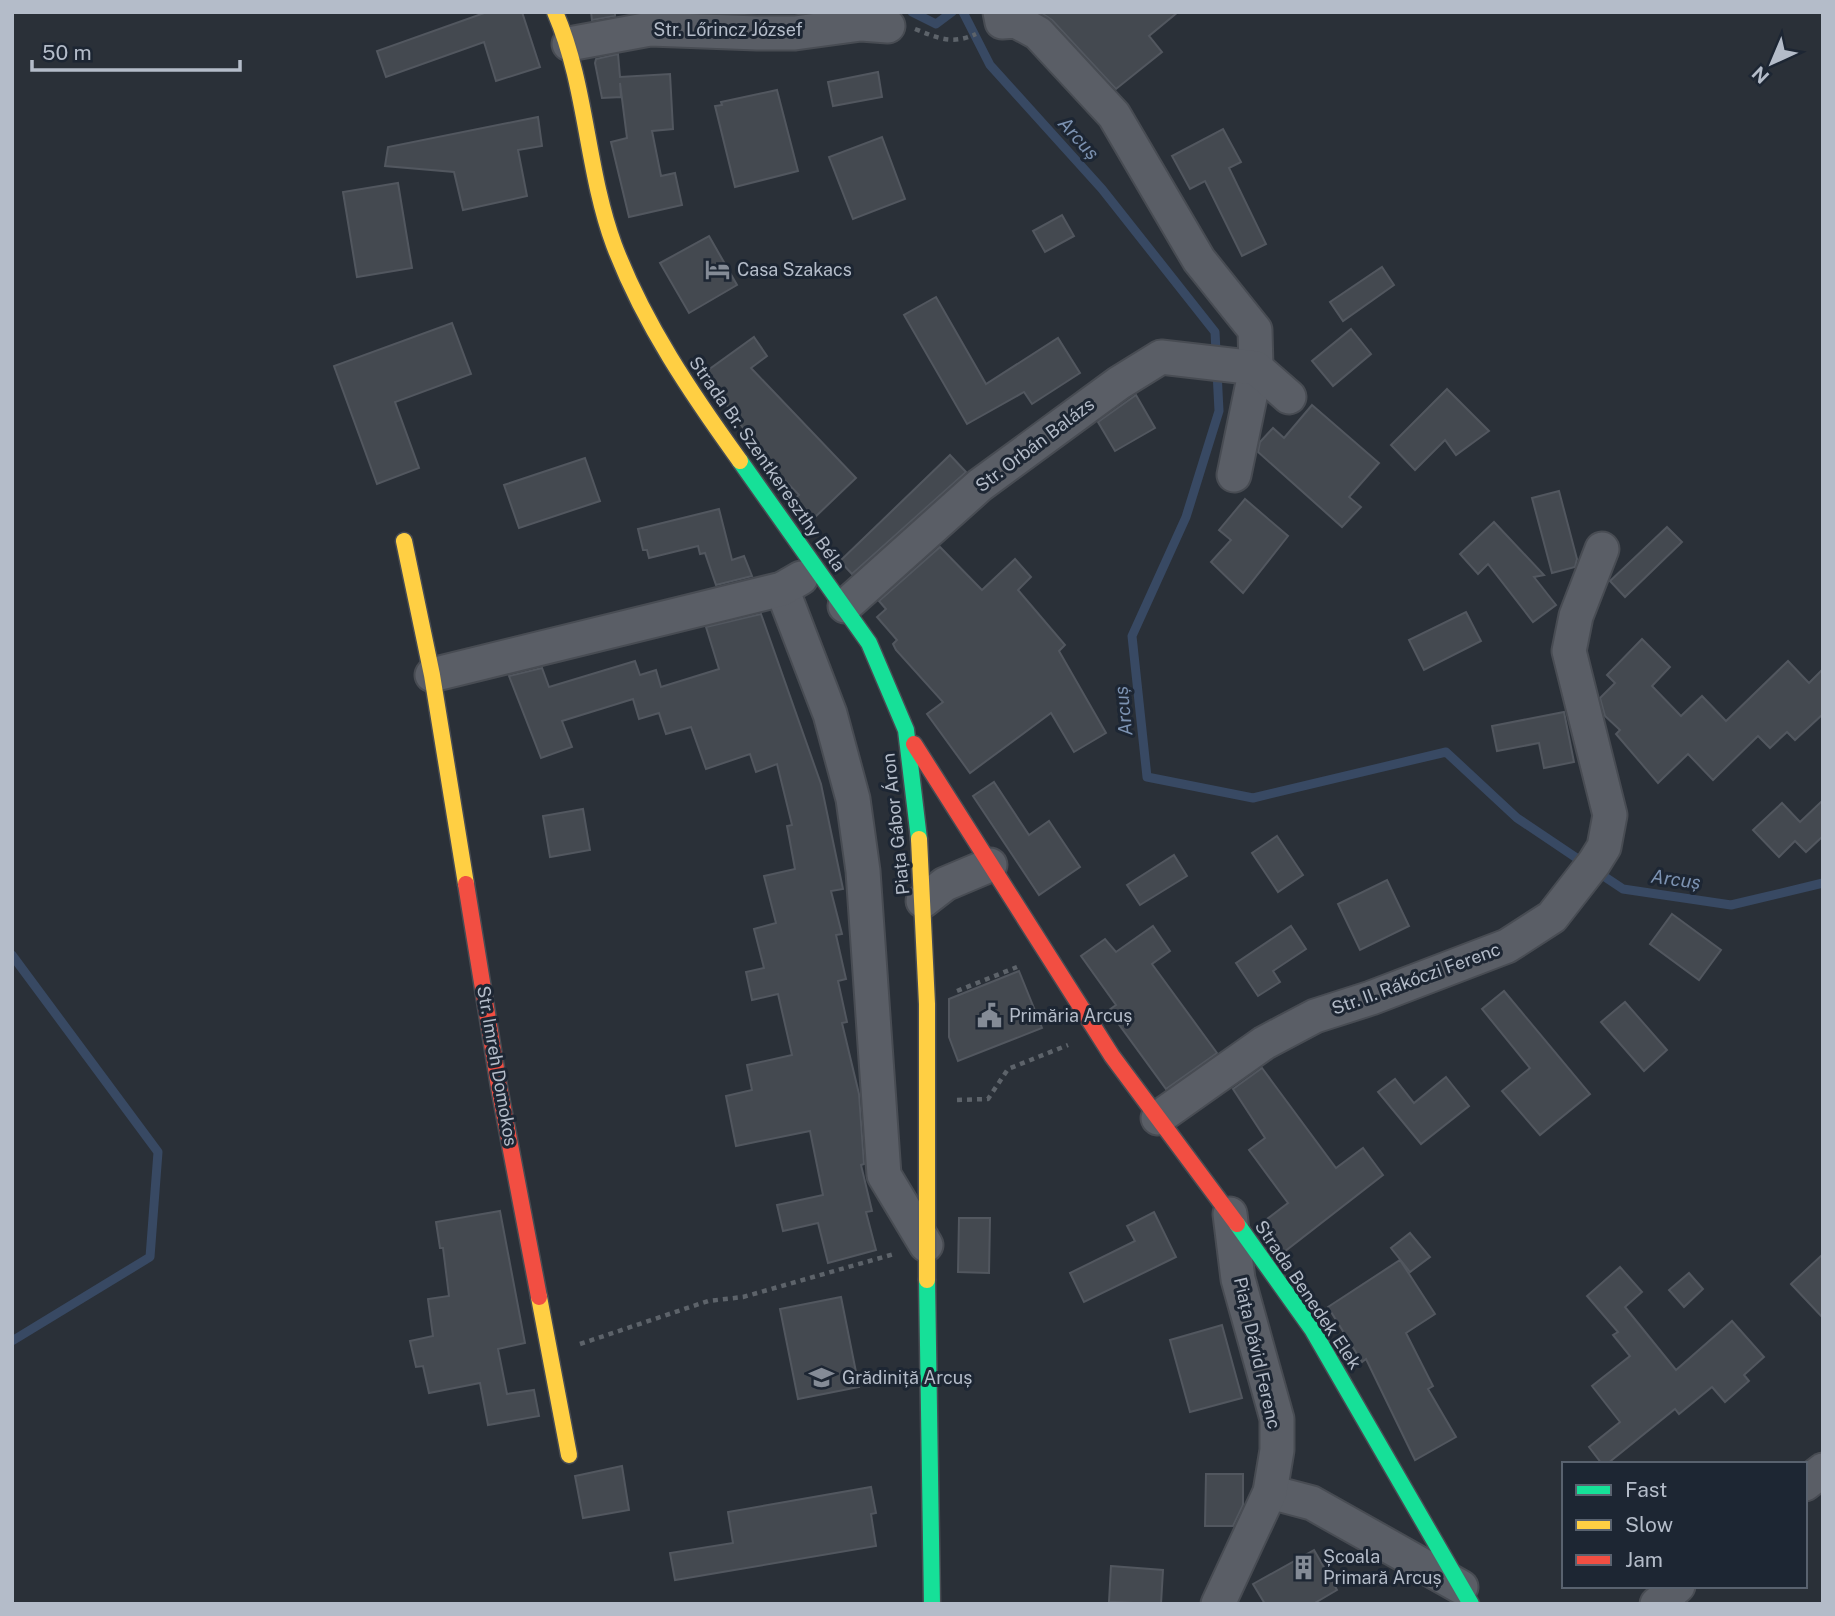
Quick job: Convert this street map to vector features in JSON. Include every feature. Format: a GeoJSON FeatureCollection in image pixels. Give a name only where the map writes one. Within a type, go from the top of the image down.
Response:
{"type":"FeatureCollection","features":[{"type":"Feature","properties":{"kind":"street","name":"Strada Br. Szentkereszthy Béla"},"geometry":{"type":"LineString","coordinates":[[555,12],[569,44],[595,174],[614,244],[643,307],[673,367],[845,606],[879,664],[906,730]]}},
{"type":"Feature","properties":{"kind":"street"},"geometry":{"type":"LineString","coordinates":[[1000,12],[1002,22],[1016,21],[1038,33],[1114,115],[1199,260],[1255,330],[1256,368],[1234,475]]}},
{"type":"Feature","properties":{"kind":"street","name":"Str. Lőrincz József"},"geometry":{"type":"LineString","coordinates":[[569,44],[649,29],[782,33],[861,24],[888,26]]}},
{"type":"Feature","properties":{"kind":"street","name":"Str. Orbán Balázs"},"geometry":{"type":"LineString","coordinates":[[845,606],[980,485],[1119,383],[1161,357],[1256,368]]}},
{"type":"Feature","properties":{"kind":"street"},"geometry":{"type":"LineString","coordinates":[[1256,368],[1289,397]]}},
{"type":"Feature","properties":{"kind":"street","name":"Str. Imreh Domokos"},"geometry":{"type":"LineString","coordinates":[[404,541],[432,675],[499,1087],[569,1455]]}},
{"type":"Feature","properties":{"kind":"street","name":"Str. II. Rákóczi Ferenc"},"geometry":{"type":"LineString","coordinates":[[1158,1118],[1264,1043],[1315,1016],[1371,998],[1507,946],[1552,917],[1604,846],[1610,815],[1569,651],[1576,616],[1602,549]]}},
{"type":"Feature","properties":{"kind":"street"},"geometry":{"type":"LineString","coordinates":[[432,675],[782,589],[818,569]]}},
{"type":"Feature","properties":{"kind":"street"},"geometry":{"type":"LineString","coordinates":[[782,589],[830,714],[853,799],[863,871],[884,1175],[926,1245],[932,1604]]}},
{"type":"Feature","properties":{"kind":"street","name":"Piața Gábor Áron"},"geometry":{"type":"LineString","coordinates":[[906,730],[917,808],[927,1004],[926,1245]]}},
{"type":"Feature","properties":{"kind":"street","name":"Piața Gábor Áron"},"geometry":{"type":"LineString","coordinates":[[906,730],[1090,1022]]}},
{"type":"Feature","properties":{"kind":"street"},"geometry":{"type":"LineString","coordinates":[[923,901],[945,884],[990,865]]}},
{"type":"Feature","properties":{"kind":"street","name":"Strada Benedek Elek"},"geometry":{"type":"LineString","coordinates":[[1090,1022],[1312,1329],[1466,1595]]}},
{"type":"Feature","properties":{"kind":"street","name":"Piața Dávid Ferenc"},"geometry":{"type":"LineString","coordinates":[[1218,1604],[1270,1492],[1277,1450],[1277,1419],[1238,1279],[1230,1214]]}},
{"type":"Feature","properties":{"kind":"street"},"geometry":{"type":"LineString","coordinates":[[1807,1482],[1823,1470]]}},
{"type":"Feature","properties":{"kind":"street"},"geometry":{"type":"LineString","coordinates":[[1270,1492],[1312,1503],[1466,1595]]}},
{"type":"Feature","properties":{"kind":"street"},"geometry":{"type":"LineString","coordinates":[[1657,1604],[1676,1588]]}},
{"type":"Feature","properties":{"kind":"path"},"geometry":{"type":"LineString","coordinates":[[888,26],[916,29],[942,40],[963,40]]}},
{"type":"Feature","properties":{"kind":"path"},"geometry":{"type":"LineString","coordinates":[[927,1004],[1048,955]]}},
{"type":"Feature","properties":{"kind":"path"},"geometry":{"type":"LineString","coordinates":[[951,1100],[988,1099],[1008,1069],[1064,1049],[1090,1022]]}},
{"type":"Feature","properties":{"kind":"path"},"geometry":{"type":"LineString","coordinates":[[550,1357],[649,1319],[708,1301],[743,1297],[926,1245]]}},
{"type":"Feature","properties":{"kind":"building"},"geometry":{"type":"Polygon","coordinates":[[[487,12],[522,12],[540,67],[496,81],[484,42],[386,77],[377,51],[487,12]]]}},
{"type":"Feature","properties":{"kind":"building"},"geometry":{"type":"Polygon","coordinates":[[[591,12],[615,12],[615,16],[592,20],[591,12]]]}},
{"type":"Feature","properties":{"kind":"building"},"geometry":{"type":"Polygon","coordinates":[[[1040,12],[1178,12],[1149,36],[1162,52],[1116,89],[1052,20],[1040,12]]]}},
{"type":"Feature","properties":{"kind":"building"},"geometry":{"type":"Polygon","coordinates":[[[618,54],[620,77],[670,74],[673,129],[652,131],[661,176],[675,173],[682,205],[629,217],[611,142],[627,138],[620,83],[621,97],[602,98],[595,63],[596,59],[618,54]]]}},
{"type":"Feature","properties":{"kind":"building"},"geometry":{"type":"Polygon","coordinates":[[[878,72],[882,97],[833,106],[828,82],[878,72]]]}},
{"type":"Feature","properties":{"kind":"building"},"geometry":{"type":"Polygon","coordinates":[[[777,90],[798,171],[735,187],[715,106],[722,105],[721,102],[777,90]]]}},
{"type":"Feature","properties":{"kind":"building"},"geometry":{"type":"Polygon","coordinates":[[[538,117],[542,146],[518,150],[527,196],[463,210],[454,172],[385,166],[388,147],[538,117]]]}},
{"type":"Feature","properties":{"kind":"building"},"geometry":{"type":"Polygon","coordinates":[[[1223,129],[1241,162],[1229,168],[1266,244],[1242,256],[1205,181],[1190,189],[1172,156],[1223,129]]]}},
{"type":"Feature","properties":{"kind":"building"},"geometry":{"type":"Polygon","coordinates":[[[882,137],[905,199],[853,219],[829,157],[882,137]]]}},
{"type":"Feature","properties":{"kind":"building"},"geometry":{"type":"Polygon","coordinates":[[[398,183],[412,268],[357,277],[343,192],[398,183]]]}},
{"type":"Feature","properties":{"kind":"building"},"geometry":{"type":"Polygon","coordinates":[[[1062,215],[1074,236],[1045,252],[1033,231],[1062,215]]]}},
{"type":"Feature","properties":{"kind":"building"},"geometry":{"type":"Polygon","coordinates":[[[709,236],[737,285],[689,313],[660,263],[709,236]]]}},
{"type":"Feature","properties":{"kind":"building"},"geometry":{"type":"Polygon","coordinates":[[[1382,267],[1394,285],[1343,321],[1330,302],[1382,267]]]}},
{"type":"Feature","properties":{"kind":"building"},"geometry":{"type":"Polygon","coordinates":[[[936,297],[986,384],[1058,338],[1080,373],[1032,404],[1024,392],[967,424],[904,315],[936,297]]]}},
{"type":"Feature","properties":{"kind":"building"},"geometry":{"type":"Polygon","coordinates":[[[452,323],[471,374],[395,402],[419,468],[377,484],[334,366],[452,323]]]}},
{"type":"Feature","properties":{"kind":"building"},"geometry":{"type":"Polygon","coordinates":[[[1351,329],[1371,354],[1333,386],[1312,361],[1351,329]]]}},
{"type":"Feature","properties":{"kind":"building"},"geometry":{"type":"Polygon","coordinates":[[[754,337],[767,356],[751,368],[856,478],[813,519],[794,499],[799,495],[768,463],[704,373],[754,337]]]}},
{"type":"Feature","properties":{"kind":"building"},"geometry":{"type":"Polygon","coordinates":[[[1447,389],[1489,431],[1456,455],[1445,440],[1415,470],[1391,445],[1447,389]]]}},
{"type":"Feature","properties":{"kind":"building"},"geometry":{"type":"Polygon","coordinates":[[[1136,395],[1155,428],[1115,451],[1098,422],[1136,395]]]}},
{"type":"Feature","properties":{"kind":"building"},"geometry":{"type":"Polygon","coordinates":[[[1312,405],[1379,463],[1349,497],[1361,507],[1342,527],[1258,452],[1260,442],[1273,428],[1284,438],[1312,405]]]}},
{"type":"Feature","properties":{"kind":"building"},"geometry":{"type":"Polygon","coordinates":[[[950,455],[966,472],[852,574],[840,561],[950,455]]]}},
{"type":"Feature","properties":{"kind":"building"},"geometry":{"type":"Polygon","coordinates":[[[585,458],[600,501],[519,528],[504,485],[585,458]]]}},
{"type":"Feature","properties":{"kind":"building"},"geometry":{"type":"Polygon","coordinates":[[[1559,491],[1577,559],[1575,567],[1552,573],[1532,498],[1559,491]]]}},
{"type":"Feature","properties":{"kind":"building"},"geometry":{"type":"Polygon","coordinates":[[[1245,499],[1288,536],[1243,593],[1211,562],[1231,540],[1219,530],[1245,499]]]}},
{"type":"Feature","properties":{"kind":"building"},"geometry":{"type":"Polygon","coordinates":[[[719,509],[732,560],[744,556],[752,576],[716,585],[705,553],[700,554],[698,546],[649,558],[647,550],[643,550],[638,529],[719,509]]]}},
{"type":"Feature","properties":{"kind":"building"},"geometry":{"type":"Polygon","coordinates":[[[1494,522],[1544,575],[1534,577],[1556,605],[1533,622],[1488,564],[1478,574],[1460,554],[1494,522]]]}},
{"type":"Feature","properties":{"kind":"building"},"geometry":{"type":"Polygon","coordinates":[[[1667,527],[1682,542],[1625,597],[1610,581],[1667,527]]]}},
{"type":"Feature","properties":{"kind":"building"},"geometry":{"type":"Polygon","coordinates":[[[940,547],[982,590],[1015,559],[1031,577],[1018,590],[1065,645],[1059,651],[1106,733],[1074,752],[1051,713],[970,773],[927,714],[943,702],[896,650],[893,644],[897,640],[877,617],[886,609],[879,601],[940,547]]]}},
{"type":"Feature","properties":{"kind":"building"},"geometry":{"type":"Polygon","coordinates":[[[1466,612],[1481,641],[1424,670],[1409,640],[1466,612]]]}},
{"type":"Feature","properties":{"kind":"building"},"geometry":{"type":"Polygon","coordinates":[[[761,614],[821,784],[843,889],[831,891],[842,934],[836,935],[846,979],[838,981],[847,1022],[842,1023],[859,1094],[864,1164],[861,1165],[872,1211],[866,1212],[876,1250],[828,1263],[818,1223],[783,1231],[777,1205],[823,1195],[810,1131],[736,1146],[726,1096],[752,1090],[747,1065],[792,1055],[778,994],[752,1000],[746,972],[764,968],[754,929],[776,923],[764,876],[795,869],[787,826],[792,825],[777,764],[756,772],[750,754],[706,769],[691,727],[666,734],[659,713],[639,719],[633,699],[562,721],[572,747],[541,758],[509,676],[542,668],[549,687],[635,661],[640,675],[656,670],[661,687],[719,669],[706,627],[761,614]]]}},
{"type":"Feature","properties":{"kind":"building"},"geometry":{"type":"Polygon","coordinates":[[[1642,639],[1670,667],[1652,686],[1681,716],[1702,696],[1726,721],[1788,661],[1809,683],[1823,669],[1823,714],[1795,740],[1787,732],[1770,748],[1758,736],[1713,780],[1688,754],[1658,783],[1616,734],[1620,730],[1605,716],[1600,698],[1615,683],[1607,675],[1642,639]]]}},
{"type":"Feature","properties":{"kind":"building"},"geometry":{"type":"Polygon","coordinates":[[[1564,712],[1574,762],[1544,768],[1539,743],[1497,751],[1492,726],[1564,712]]]}},
{"type":"Feature","properties":{"kind":"building"},"geometry":{"type":"Polygon","coordinates":[[[994,782],[1029,835],[1049,821],[1080,867],[1039,895],[973,796],[994,782]]]}},
{"type":"Feature","properties":{"kind":"building"},"geometry":{"type":"Polygon","coordinates":[[[1823,800],[1823,836],[1806,852],[1795,841],[1779,857],[1753,830],[1782,803],[1800,822],[1823,800]]]}},
{"type":"Feature","properties":{"kind":"building"},"geometry":{"type":"Polygon","coordinates":[[[583,809],[590,850],[550,857],[543,816],[583,809]]]}},
{"type":"Feature","properties":{"kind":"building"},"geometry":{"type":"Polygon","coordinates":[[[1277,836],[1303,875],[1278,892],[1252,853],[1277,836]]]}},
{"type":"Feature","properties":{"kind":"building"},"geometry":{"type":"Polygon","coordinates":[[[1174,855],[1187,876],[1140,905],[1127,885],[1174,855]]]}},
{"type":"Feature","properties":{"kind":"building"},"geometry":{"type":"Polygon","coordinates":[[[1387,880],[1409,926],[1360,950],[1338,904],[1387,880]]]}},
{"type":"Feature","properties":{"kind":"building"},"geometry":{"type":"Polygon","coordinates":[[[1672,914],[1721,950],[1699,980],[1650,944],[1672,914]]]}},
{"type":"Feature","properties":{"kind":"building"},"geometry":{"type":"Polygon","coordinates":[[[1153,926],[1170,951],[1152,964],[1217,1053],[1166,1089],[1112,1015],[1109,1010],[1116,1005],[1081,956],[1105,939],[1116,952],[1153,926]]]}},
{"type":"Feature","properties":{"kind":"building"},"geometry":{"type":"Polygon","coordinates":[[[1291,926],[1306,949],[1273,971],[1280,982],[1258,996],[1236,963],[1291,926]]]}},
{"type":"Feature","properties":{"kind":"building","name":"Primăria Arcuș"},"geometry":{"type":"Polygon","coordinates":[[[1019,971],[1042,1028],[958,1061],[949,1037],[949,999],[1019,971]]]}},
{"type":"Feature","properties":{"kind":"building"},"geometry":{"type":"Polygon","coordinates":[[[1504,991],[1590,1094],[1540,1135],[1502,1091],[1530,1068],[1482,1009],[1504,991]]]}},
{"type":"Feature","properties":{"kind":"building"},"geometry":{"type":"Polygon","coordinates":[[[1625,1002],[1667,1050],[1644,1071],[1601,1022],[1625,1002]]]}},
{"type":"Feature","properties":{"kind":"building"},"geometry":{"type":"Polygon","coordinates":[[[1262,1068],[1336,1168],[1363,1148],[1383,1175],[1284,1252],[1263,1222],[1288,1203],[1249,1150],[1265,1138],[1233,1089],[1262,1068]]]}},
{"type":"Feature","properties":{"kind":"building"},"geometry":{"type":"Polygon","coordinates":[[[1446,1077],[1469,1106],[1421,1144],[1378,1092],[1395,1079],[1414,1103],[1446,1077]]]}},
{"type":"Feature","properties":{"kind":"building"},"geometry":{"type":"Polygon","coordinates":[[[500,1211],[525,1343],[498,1349],[507,1394],[534,1390],[539,1416],[488,1425],[480,1383],[429,1393],[423,1366],[416,1367],[410,1341],[433,1336],[428,1299],[449,1296],[443,1248],[440,1248],[436,1222],[500,1211]]]}},
{"type":"Feature","properties":{"kind":"building"},"geometry":{"type":"Polygon","coordinates":[[[1154,1212],[1176,1257],[1084,1302],[1070,1273],[1135,1241],[1127,1226],[1154,1212]]]}},
{"type":"Feature","properties":{"kind":"building"},"geometry":{"type":"Polygon","coordinates":[[[959,1218],[990,1218],[989,1273],[958,1272],[959,1218]]]}},
{"type":"Feature","properties":{"kind":"building"},"geometry":{"type":"Polygon","coordinates":[[[1410,1233],[1430,1257],[1410,1272],[1391,1248],[1410,1233]]]}},
{"type":"Feature","properties":{"kind":"building"},"geometry":{"type":"Polygon","coordinates":[[[1823,1254],[1823,1318],[1791,1284],[1823,1254]]]}},
{"type":"Feature","properties":{"kind":"building"},"geometry":{"type":"Polygon","coordinates":[[[1400,1260],[1435,1314],[1406,1333],[1433,1386],[1428,1389],[1456,1437],[1415,1460],[1366,1359],[1362,1362],[1328,1307],[1400,1260]]]}},
{"type":"Feature","properties":{"kind":"building"},"geometry":{"type":"Polygon","coordinates":[[[1620,1267],[1642,1292],[1625,1307],[1676,1370],[1732,1321],[1764,1357],[1744,1375],[1749,1381],[1725,1402],[1712,1387],[1679,1414],[1675,1409],[1609,1462],[1600,1462],[1589,1447],[1620,1422],[1592,1386],[1630,1356],[1613,1335],[1618,1332],[1587,1296],[1620,1267]]]}},
{"type":"Feature","properties":{"kind":"building"},"geometry":{"type":"Polygon","coordinates":[[[1689,1273],[1703,1289],[1684,1307],[1669,1290],[1689,1273]]]}},
{"type":"Feature","properties":{"kind":"building"},"geometry":{"type":"Polygon","coordinates":[[[841,1297],[859,1387],[798,1399],[780,1309],[841,1297]]]}},
{"type":"Feature","properties":{"kind":"building"},"geometry":{"type":"Polygon","coordinates":[[[1222,1325],[1242,1398],[1190,1412],[1170,1340],[1222,1325]]]}},
{"type":"Feature","properties":{"kind":"building"},"geometry":{"type":"Polygon","coordinates":[[[622,1466],[629,1510],[583,1518],[575,1476],[622,1466]]]}},
{"type":"Feature","properties":{"kind":"building"},"geometry":{"type":"Polygon","coordinates":[[[1206,1474],[1243,1474],[1243,1505],[1233,1526],[1205,1526],[1206,1474]]]}},
{"type":"Feature","properties":{"kind":"building"},"geometry":{"type":"Polygon","coordinates":[[[871,1487],[876,1513],[871,1514],[876,1546],[675,1580],[670,1553],[733,1543],[728,1512],[871,1487]]]}},
{"type":"Feature","properties":{"kind":"building","name":"Școala Primară Arcuș"},"geometry":{"type":"Polygon","coordinates":[[[1314,1550],[1337,1590],[1313,1604],[1265,1604],[1253,1584],[1314,1550]]]}},
{"type":"Feature","properties":{"kind":"building"},"geometry":{"type":"Polygon","coordinates":[[[1111,1566],[1163,1570],[1161,1604],[1109,1602],[1111,1566]]]}},
{"type":"Feature","properties":{"kind":"waterway","name":"Arcuș"},"geometry":{"type":"LineString","coordinates":[[912,12],[936,24],[952,12]]}},
{"type":"Feature","properties":{"kind":"waterway","name":"Arcuș"},"geometry":{"type":"LineString","coordinates":[[963,12],[990,65],[1102,189],[1215,332],[1219,411],[1186,517],[1132,636],[1147,777],[1253,798],[1446,752],[1517,818],[1584,863]]}},
{"type":"Feature","properties":{"kind":"waterway","name":"Arcuș"},"geometry":{"type":"LineString","coordinates":[[1596,871],[1623,889],[1731,905],[1823,883]]}},
{"type":"Feature","properties":{"kind":"waterway"},"geometry":{"type":"LineString","coordinates":[[12,955],[158,1152],[150,1257],[12,1341]]}},
{"type":"Feature","properties":{"kind":"traffic: fast"},"geometry":{"type":"LineString","coordinates":[[740,461],[869,643],[906,730],[919,839]]}},
{"type":"Feature","properties":{"kind":"traffic: fast"},"geometry":{"type":"LineString","coordinates":[[1237,1224],[1312,1329],[1471,1604]]}},
{"type":"Feature","properties":{"kind":"traffic: fast"},"geometry":{"type":"LineString","coordinates":[[927,1280],[932,1604]]}},
{"type":"Feature","properties":{"kind":"traffic: slow"},"geometry":{"type":"LineString","coordinates":[[555,12],[574,69],[597,187],[614,245],[654,330],[704,410],[740,461]]}},
{"type":"Feature","properties":{"kind":"traffic: slow"},"geometry":{"type":"LineString","coordinates":[[404,541],[432,675],[466,884]]}},
{"type":"Feature","properties":{"kind":"traffic: slow"},"geometry":{"type":"LineString","coordinates":[[919,839],[927,1004],[927,1280]]}},
{"type":"Feature","properties":{"kind":"traffic: slow"},"geometry":{"type":"LineString","coordinates":[[539,1297],[569,1455]]}},
{"type":"Feature","properties":{"kind":"traffic: jam"},"geometry":{"type":"LineString","coordinates":[[914,744],[1112,1056],[1237,1224]]}},
{"type":"Feature","properties":{"kind":"traffic: jam"},"geometry":{"type":"LineString","coordinates":[[466,884],[499,1087],[539,1297]]}},
{"type":"Feature","properties":{"kind":"place","name":"Casa Szakacs"},"geometry":{"type":"Point","coordinates":[717,270]}},
{"type":"Feature","properties":{"kind":"place","name":"Primăria Arcuș"},"geometry":{"type":"Point","coordinates":[989,1016]}},
{"type":"Feature","properties":{"kind":"place","name":"Grădiniță Arcuș"},"geometry":{"type":"Point","coordinates":[822,1378]}},
{"type":"Feature","properties":{"kind":"place","name":"Școala Primară Arcuș"},"geometry":{"type":"Point","coordinates":[1303,1567]}}]}
